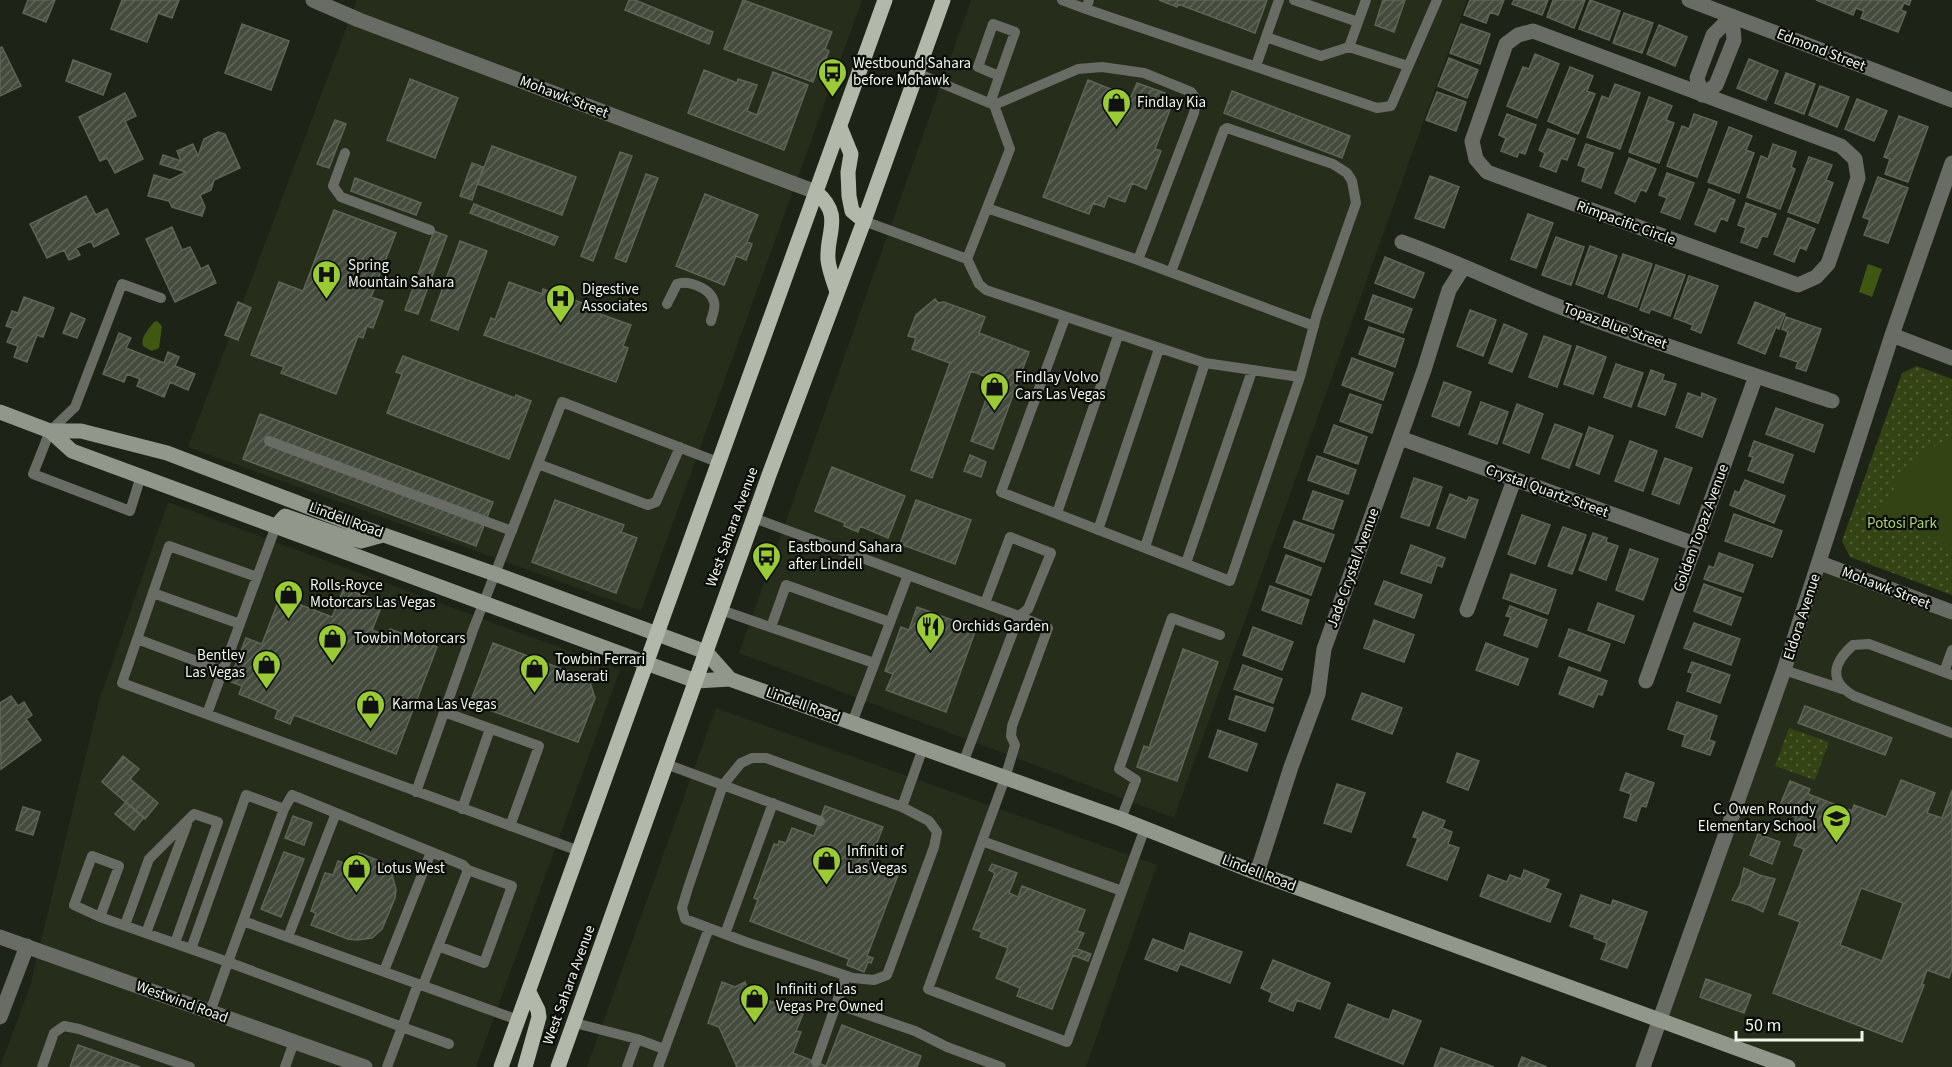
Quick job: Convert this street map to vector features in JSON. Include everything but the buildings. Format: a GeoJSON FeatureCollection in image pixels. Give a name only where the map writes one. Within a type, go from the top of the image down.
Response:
{"type":"FeatureCollection","features":[{"type":"Feature","properties":{"kind":"main road"},"geometry":{"type":"LineString","coordinates":[[501,1067],[885,0]]}},
{"type":"Feature","properties":{"kind":"main road","name":"West Sahara Avenue"},"geometry":{"type":"LineString","coordinates":[[558,1067],[754,518],[943,0]]}},
{"type":"Feature","properties":{"kind":"main road"},"geometry":{"type":"LineString","coordinates":[[840,127],[851,154],[848,172],[852,212],[864,220]]}},
{"type":"Feature","properties":{"kind":"main road"},"geometry":{"type":"LineString","coordinates":[[816,192],[827,201],[831,218],[832,232],[827,256],[837,292]]}},
{"type":"Feature","properties":{"kind":"main road"},"geometry":{"type":"LineString","coordinates":[[525,1067],[539,1017],[529,992]]}},
{"type":"Feature","properties":{"kind":"street","name":"Mohawk Street"},"geometry":{"type":"LineString","coordinates":[[313,0],[359,20],[816,192]]}},
{"type":"Feature","properties":{"kind":"street","name":"Edmond Street"},"geometry":{"type":"LineString","coordinates":[[1689,0],[1952,100]]}},
{"type":"Feature","properties":{"kind":"street"},"geometry":{"type":"LineString","coordinates":[[1702,95],[1697,78],[1713,35],[1732,16]]}},
{"type":"Feature","properties":{"kind":"street","name":"Rimpacific Circle"},"geometry":{"type":"LineString","coordinates":[[1533,30],[1702,95],[1841,146],[1856,159],[1858,178],[1828,264],[1816,277],[1798,285],[1487,172],[1476,159],[1472,141],[1506,44],[1518,35],[1533,30]]}},
{"type":"Feature","properties":{"kind":"street","name":"Eldora Avenue"},"geometry":{"type":"LineString","coordinates":[[1643,1067],[1784,670],[1892,335],[1952,163]]}},
{"type":"Feature","properties":{"kind":"street","name":"Topaz Blue Street"},"geometry":{"type":"LineString","coordinates":[[1402,242],[1566,309],[1832,401]]}},
{"type":"Feature","properties":{"kind":"street","name":"Jade Crystal Avenue"},"geometry":{"type":"LineString","coordinates":[[1257,873],[1291,767],[1318,693],[1324,649],[1424,370],[1449,290],[1463,268]]}},
{"type":"Feature","properties":{"kind":"street"},"geometry":{"type":"LineString","coordinates":[[1892,335],[1952,358]]}},
{"type":"Feature","properties":{"kind":"street","name":"Golden Topaz Avenue"},"geometry":{"type":"LineString","coordinates":[[1646,681],[1756,376]]}},
{"type":"Feature","properties":{"kind":"street","name":"Lindell Road"},"geometry":{"type":"LineString","coordinates":[[0,412],[50,431],[81,431],[167,453],[706,652],[730,679]]}},
{"type":"Feature","properties":{"kind":"street","name":"Lindell Road"},"geometry":{"type":"LineString","coordinates":[[50,431],[72,451],[646,663],[696,681],[730,679],[1121,819],[1257,873],[1788,1067]]}},
{"type":"Feature","properties":{"kind":"street","name":"Crystal Quartz Street"},"geometry":{"type":"LineString","coordinates":[[1400,438],[1695,544]]}},
{"type":"Feature","properties":{"kind":"street"},"geometry":{"type":"LineString","coordinates":[[1467,610],[1514,480]]}},
{"type":"Feature","properties":{"kind":"street"},"geometry":{"type":"LineString","coordinates":[[276,526],[285,516],[361,541],[384,535]]}},
{"type":"Feature","properties":{"kind":"street","name":"Mohawk Street"},"geometry":{"type":"LineString","coordinates":[[1820,563],[1952,612]]}},
{"type":"Feature","properties":{"kind":"street","name":"Westwind Road"},"geometry":{"type":"LineString","coordinates":[[0,937],[365,1067]]}},
{"type":"Feature","properties":{"kind":"street"},"geometry":{"type":"LineString","coordinates":[[0,1017],[27,946]]}},
{"type":"Feature","properties":{"kind":"lane"},"geometry":{"type":"LineString","coordinates":[[1062,0],[1087,4],[1377,108],[1391,106],[1437,0]]}},
{"type":"Feature","properties":{"kind":"lane"},"geometry":{"type":"LineString","coordinates":[[1256,66],[1279,0]]}},
{"type":"Feature","properties":{"kind":"lane"},"geometry":{"type":"LineString","coordinates":[[1294,0],[1358,22]]}},
{"type":"Feature","properties":{"kind":"lane"},"geometry":{"type":"LineString","coordinates":[[1349,47],[1366,0]]}},
{"type":"Feature","properties":{"kind":"lane"},"geometry":{"type":"LineString","coordinates":[[967,260],[1010,149],[992,104],[999,76],[1015,32],[993,24],[978,67],[999,76]]}},
{"type":"Feature","properties":{"kind":"lane"},"geometry":{"type":"LineString","coordinates":[[1266,37],[1321,56],[1349,47],[1408,66]]}},
{"type":"Feature","properties":{"kind":"lane"},"geometry":{"type":"LineString","coordinates":[[917,73],[992,104],[1078,69],[1102,67],[1144,73],[1191,92],[1196,99],[1194,114],[1138,260]]}},
{"type":"Feature","properties":{"kind":"lane"},"geometry":{"type":"LineString","coordinates":[[1065,318],[1001,492],[1230,581],[1300,377],[1314,326],[1356,203],[1352,181],[1347,173],[1333,164],[1227,128],[1224,130],[1171,272]]}},
{"type":"Feature","properties":{"kind":"lane"},"geometry":{"type":"LineString","coordinates":[[345,153],[333,186],[341,197],[430,230]]}},
{"type":"Feature","properties":{"kind":"lane"},"geometry":{"type":"LineString","coordinates":[[987,208],[1138,260],[1314,326]]}},
{"type":"Feature","properties":{"kind":"lane"},"geometry":{"type":"LineString","coordinates":[[864,220],[967,260],[979,284],[986,290],[1118,336],[1205,363],[1300,377]]}},
{"type":"Feature","properties":{"kind":"lane"},"geometry":{"type":"LineString","coordinates":[[667,304],[677,284],[684,282],[695,285],[710,292],[715,303],[711,321]]}},
{"type":"Feature","properties":{"kind":"lane"},"geometry":{"type":"LineString","coordinates":[[141,476],[130,511],[33,474],[50,431],[75,407],[122,284],[161,298]]}},
{"type":"Feature","properties":{"kind":"lane"},"geometry":{"type":"LineString","coordinates":[[1057,513],[1118,336]]}},
{"type":"Feature","properties":{"kind":"lane"},"geometry":{"type":"LineString","coordinates":[[1098,530],[1159,349]]}},
{"type":"Feature","properties":{"kind":"lane"},"geometry":{"type":"LineString","coordinates":[[1145,548],[1205,363]]}},
{"type":"Feature","properties":{"kind":"lane"},"geometry":{"type":"LineString","coordinates":[[1186,563],[1252,371]]}},
{"type":"Feature","properties":{"kind":"lane"},"geometry":{"type":"LineString","coordinates":[[416,792],[483,603],[562,402],[720,463]]}},
{"type":"Feature","properties":{"kind":"lane"},"geometry":{"type":"LineString","coordinates":[[269,441],[512,531]]}},
{"type":"Feature","properties":{"kind":"lane"},"geometry":{"type":"LineString","coordinates":[[538,464],[648,505],[656,502],[680,447]]}},
{"type":"Feature","properties":{"kind":"lane"},"geometry":{"type":"LineString","coordinates":[[754,518],[1048,628],[1012,726],[1011,736],[1015,745],[1005,778],[928,989],[1067,1042],[1145,828]]}},
{"type":"Feature","properties":{"kind":"lane"},"geometry":{"type":"LineString","coordinates":[[207,714],[276,526]]}},
{"type":"Feature","properties":{"kind":"lane"},"geometry":{"type":"LineString","coordinates":[[963,763],[1019,616],[1028,609],[1051,553],[1010,537],[985,603]]}},
{"type":"Feature","properties":{"kind":"lane"},"geometry":{"type":"LineString","coordinates":[[257,577],[169,546],[122,683],[579,851]]}},
{"type":"Feature","properties":{"kind":"lane"},"geometry":{"type":"LineString","coordinates":[[852,723],[908,575]]}},
{"type":"Feature","properties":{"kind":"lane"},"geometry":{"type":"LineString","coordinates":[[771,627],[786,585],[890,622]]}},
{"type":"Feature","properties":{"kind":"lane"},"geometry":{"type":"LineString","coordinates":[[153,593],[240,624]]}},
{"type":"Feature","properties":{"kind":"lane"},"geometry":{"type":"LineString","coordinates":[[721,610],[874,663]]}},
{"type":"Feature","properties":{"kind":"lane"},"geometry":{"type":"LineString","coordinates":[[1121,819],[1136,780],[1119,769],[1173,618],[1220,635]]}},
{"type":"Feature","properties":{"kind":"lane"},"geometry":{"type":"LineString","coordinates":[[137,639],[223,672]]}},
{"type":"Feature","properties":{"kind":"lane"},"geometry":{"type":"LineString","coordinates":[[1842,689],[1835,673],[1840,656],[1853,645],[1869,644],[1948,673],[1952,650]]}},
{"type":"Feature","properties":{"kind":"lane"},"geometry":{"type":"LineString","coordinates":[[1784,670],[1842,689],[1854,696],[1952,733]]}},
{"type":"Feature","properties":{"kind":"lane"},"geometry":{"type":"LineString","coordinates":[[444,712],[538,746],[510,826]]}},
{"type":"Feature","properties":{"kind":"lane"},"geometry":{"type":"LineString","coordinates":[[462,808],[489,729]]}},
{"type":"Feature","properties":{"kind":"lane"},"geometry":{"type":"LineString","coordinates":[[902,807],[923,748]]}},
{"type":"Feature","properties":{"kind":"lane"},"geometry":{"type":"LineString","coordinates":[[752,758],[766,758],[902,807],[929,821],[937,832],[934,847],[887,975],[874,980],[846,976],[685,919],[682,908],[723,785],[741,763],[752,758]]}},
{"type":"Feature","properties":{"kind":"lane"},"geometry":{"type":"LineString","coordinates":[[666,764],[820,821]]}},
{"type":"Feature","properties":{"kind":"lane"},"geometry":{"type":"LineString","coordinates":[[191,949],[246,795],[284,809]]}},
{"type":"Feature","properties":{"kind":"lane"},"geometry":{"type":"LineString","coordinates":[[210,1012],[284,809],[292,795],[463,865],[468,870],[512,886],[484,963],[438,946]]}},
{"type":"Feature","properties":{"kind":"lane"},"geometry":{"type":"LineString","coordinates":[[725,934],[773,803]]}},
{"type":"Feature","properties":{"kind":"lane"},"geometry":{"type":"LineString","coordinates":[[288,937],[336,813]]}},
{"type":"Feature","properties":{"kind":"lane"},"geometry":{"type":"LineString","coordinates":[[124,925],[149,859],[194,814],[218,822],[175,943]]}},
{"type":"Feature","properties":{"kind":"lane"},"geometry":{"type":"LineString","coordinates":[[146,933],[189,819]]}},
{"type":"Feature","properties":{"kind":"lane"},"geometry":{"type":"LineString","coordinates":[[982,841],[1122,891]]}},
{"type":"Feature","properties":{"kind":"lane"},"geometry":{"type":"LineString","coordinates":[[384,971],[431,852]]}},
{"type":"Feature","properties":{"kind":"lane"},"geometry":{"type":"LineString","coordinates":[[100,917],[119,866],[92,856],[74,905],[100,917],[449,1044]]}},
{"type":"Feature","properties":{"kind":"lane"},"geometry":{"type":"LineString","coordinates":[[387,1067],[468,870]]}},
{"type":"Feature","properties":{"kind":"lane"},"geometry":{"type":"LineString","coordinates":[[243,921],[518,1020]]}},
{"type":"Feature","properties":{"kind":"lane"},"geometry":{"type":"LineString","coordinates":[[658,1067],[709,928]]}},
{"type":"Feature","properties":{"kind":"lane"},"geometry":{"type":"LineString","coordinates":[[816,1062],[846,976]]}},
{"type":"Feature","properties":{"kind":"lane"},"geometry":{"type":"LineString","coordinates":[[836,1004],[915,1031],[947,1047],[1001,1067]]}},
{"type":"Feature","properties":{"kind":"lane"},"geometry":{"type":"LineString","coordinates":[[574,1023],[637,1039],[664,1049]]}},
{"type":"Feature","properties":{"kind":"lane"},"geometry":{"type":"LineString","coordinates":[[42,1067],[54,1033],[64,1026],[80,1029],[190,1067]]}},
{"type":"Feature","properties":{"kind":"lane"},"geometry":{"type":"LineString","coordinates":[[627,1067],[637,1039]]}},
{"type":"Feature","properties":{"kind":"lane"},"geometry":{"type":"LineString","coordinates":[[285,1067],[294,1042]]}},
{"type":"Feature","properties":{"kind":"shaded area"},"geometry":{"type":"Polygon","coordinates":[[[357,0],[862,0],[641,611],[188,447],[357,0]]]}},
{"type":"Feature","properties":{"kind":"shaded area"},"geometry":{"type":"Polygon","coordinates":[[[971,0],[1467,0],[1174,818],[739,653],[971,0]]]}},
{"type":"Feature","properties":{"kind":"shaded area"},"geometry":{"type":"Polygon","coordinates":[[[1868,264],[1882,269],[1872,297],[1859,292],[1868,264]]]}},
{"type":"Feature","properties":{"kind":"shaded area"},"geometry":{"type":"Polygon","coordinates":[[[157,321],[162,326],[159,348],[152,351],[142,343],[148,330],[157,321]]]}},
{"type":"Feature","properties":{"kind":"shaded area"},"geometry":{"type":"Polygon","coordinates":[[[168,502],[620,670],[476,1067],[0,1067],[30,986],[99,701],[168,502]]]}},
{"type":"Feature","properties":{"kind":"shaded area","name":"C. Owen Roundy Elementary School"},"geometry":{"type":"Polygon","coordinates":[[[1820,563],[1952,612],[1952,1067],[1788,1067],[1660,1020],[1820,563]]]}},
{"type":"Feature","properties":{"kind":"shaded area"},"geometry":{"type":"Polygon","coordinates":[[[716,708],[1157,865],[1086,1067],[587,1067],[716,708]]]}},
{"type":"Feature","properties":{"kind":"green space","name":"Potosi Park"},"geometry":{"type":"Polygon","coordinates":[[[1917,366],[1952,379],[1952,595],[1850,557],[1842,541],[1902,373],[1917,366]]]}},
{"type":"Feature","properties":{"kind":"green space"},"geometry":{"type":"Polygon","coordinates":[[[1952,438],[1952,546],[1877,517],[1907,470],[1927,452],[1952,438]]]}},
{"type":"Feature","properties":{"kind":"green space"},"geometry":{"type":"Polygon","coordinates":[[[1789,728],[1829,742],[1815,780],[1775,766],[1789,728]]]}},
{"type":"Feature","properties":{"kind":"place","name":"Westbound Sahara before Mohawk"},"geometry":{"type":"Point","coordinates":[832,98]}},
{"type":"Feature","properties":{"kind":"place","name":"Findlay Kia"},"geometry":{"type":"Point","coordinates":[1116,128]}},
{"type":"Feature","properties":{"kind":"place","name":"Spring Mountain Sahara"},"geometry":{"type":"Point","coordinates":[327,300]}},
{"type":"Feature","properties":{"kind":"place","name":"Digestive Associates"},"geometry":{"type":"Point","coordinates":[561,324]}},
{"type":"Feature","properties":{"kind":"place","name":"Findlay Volvo Cars Las Vegas"},"geometry":{"type":"Point","coordinates":[994,412]}},
{"type":"Feature","properties":{"kind":"place","name":"Eastbound Sahara after Lindell"},"geometry":{"type":"Point","coordinates":[767,582]}},
{"type":"Feature","properties":{"kind":"place","name":"Rolls-Royce Motorcars Las Vegas"},"geometry":{"type":"Point","coordinates":[289,620]}},
{"type":"Feature","properties":{"kind":"place","name":"Orchids Garden"},"geometry":{"type":"Point","coordinates":[931,652]}},
{"type":"Feature","properties":{"kind":"place","name":"Towbin Motorcars"},"geometry":{"type":"Point","coordinates":[333,664]}},
{"type":"Feature","properties":{"kind":"place","name":"Bentley Las Vegas"},"geometry":{"type":"Point","coordinates":[266,690]}},
{"type":"Feature","properties":{"kind":"place","name":"Towbin Ferrari Maserati"},"geometry":{"type":"Point","coordinates":[534,694]}},
{"type":"Feature","properties":{"kind":"place","name":"Karma Las Vegas"},"geometry":{"type":"Point","coordinates":[371,730]}},
{"type":"Feature","properties":{"kind":"place","name":"C. Owen Roundy Elementary School"},"geometry":{"type":"Point","coordinates":[1837,844]}},
{"type":"Feature","properties":{"kind":"place","name":"Infiniti of Las Vegas"},"geometry":{"type":"Point","coordinates":[826,886]}},
{"type":"Feature","properties":{"kind":"place","name":"Lotus West"},"geometry":{"type":"Point","coordinates":[356,894]}},
{"type":"Feature","properties":{"kind":"place","name":"Infiniti of Las Vegas Pre Owned"},"geometry":{"type":"Point","coordinates":[755,1024]}}]}
